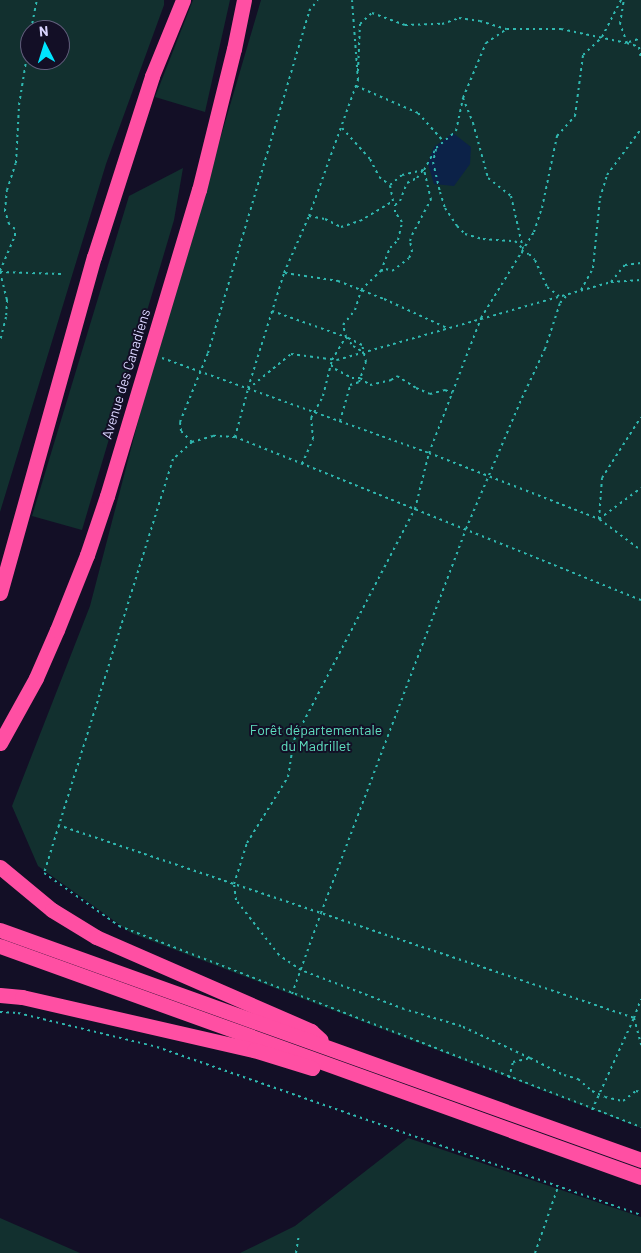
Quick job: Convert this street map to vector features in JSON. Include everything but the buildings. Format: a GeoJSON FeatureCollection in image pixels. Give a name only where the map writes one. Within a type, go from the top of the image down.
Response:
{"type":"FeatureCollection","features":[{"type":"Feature","properties":{"kind":"highway"},"geometry":{"type":"LineString","coordinates":[[0,593],[94,257],[152,76],[172,0]]}},
{"type":"Feature","properties":{"kind":"highway"},"geometry":{"type":"LineString","coordinates":[[152,76],[183,0]]}},
{"type":"Feature","properties":{"kind":"highway","name":"Avenue des Canadiens"},"geometry":{"type":"LineString","coordinates":[[0,742],[36,678],[57,630],[87,555],[104,504],[199,190],[234,49],[244,0]]}},
{"type":"Feature","properties":{"kind":"highway"},"geometry":{"type":"LineString","coordinates":[[0,867],[52,910],[96,936],[311,1031],[334,1050]]}},
{"type":"Feature","properties":{"kind":"highway"},"geometry":{"type":"LineString","coordinates":[[0,930],[641,1160]]}},
{"type":"Feature","properties":{"kind":"highway"},"geometry":{"type":"LineString","coordinates":[[0,946],[641,1177]]}},
{"type":"Feature","properties":{"kind":"highway"},"geometry":{"type":"LineString","coordinates":[[0,995],[22,997],[254,1050],[322,1072],[346,1070]]}},
{"type":"Feature","properties":{"kind":"path"},"geometry":{"type":"LineString","coordinates":[[33,20],[37,0]]}},
{"type":"Feature","properties":{"kind":"path"},"geometry":{"type":"LineString","coordinates":[[192,442],[181,431],[180,422],[201,372],[243,237],[309,11],[318,0]]}},
{"type":"Feature","properties":{"kind":"path"},"geometry":{"type":"LineString","coordinates":[[352,0],[358,80]]}},
{"type":"Feature","properties":{"kind":"path"},"geometry":{"type":"LineString","coordinates":[[622,0],[602,37],[583,55],[575,116],[557,136],[542,208],[534,232],[481,318],[429,453],[415,509],[294,740],[288,777],[248,843],[234,884],[236,900],[279,955],[301,970],[404,1009],[462,1026],[564,1075],[578,1079],[599,1094],[623,1101],[636,1091],[641,1092]]}},
{"type":"Feature","properties":{"kind":"path"},"geometry":{"type":"LineString","coordinates":[[622,0],[620,24],[627,43]]}},
{"type":"Feature","properties":{"kind":"path"},"geometry":{"type":"LineString","coordinates":[[235,437],[248,388],[284,273],[309,216],[358,80],[360,24],[372,13],[406,25],[442,24],[459,18],[480,21],[507,29],[561,29],[639,47],[641,59]]}},
{"type":"Feature","properties":{"kind":"path"},"geometry":{"type":"LineString","coordinates":[[364,352],[353,346],[346,338],[343,325],[355,310],[361,290],[381,271],[390,248],[398,240],[402,222],[395,212],[395,205],[400,201],[407,183],[417,178],[424,170],[436,148],[456,131],[463,98],[486,43],[507,29]]}},
{"type":"Feature","properties":{"kind":"path"},"geometry":{"type":"LineString","coordinates":[[627,43],[641,38]]}},
{"type":"Feature","properties":{"kind":"path"},"geometry":{"type":"LineString","coordinates":[[0,341],[6,317],[7,300],[0,272],[15,236],[15,229],[9,224],[5,211],[7,190],[16,163],[18,105],[24,70]]}},
{"type":"Feature","properties":{"kind":"path"},"geometry":{"type":"LineString","coordinates":[[356,86],[418,113],[444,142]]}},
{"type":"Feature","properties":{"kind":"path"},"geometry":{"type":"LineString","coordinates":[[463,98],[473,123],[488,178],[511,196],[522,250]]}},
{"type":"Feature","properties":{"kind":"path"},"geometry":{"type":"LineString","coordinates":[[309,216],[325,219],[341,227],[360,220],[393,201],[390,185],[379,177],[370,159],[342,128]]}},
{"type":"Feature","properties":{"kind":"path"},"geometry":{"type":"LineString","coordinates":[[581,290],[593,268],[595,226],[600,198],[607,175],[641,129]]}},
{"type":"Feature","properties":{"kind":"path"},"geometry":{"type":"LineString","coordinates":[[436,148],[433,162],[440,192],[445,208],[457,226],[465,234],[483,239],[515,241],[522,250],[535,260],[547,287],[560,296]]}},
{"type":"Feature","properties":{"kind":"path"},"geometry":{"type":"LineString","coordinates":[[390,185],[402,176],[424,170]]}},
{"type":"Feature","properties":{"kind":"path"},"geometry":{"type":"LineString","coordinates":[[381,271],[386,269],[392,271],[409,258],[412,252],[410,241],[412,235],[431,200],[424,170]]}},
{"type":"Feature","properties":{"kind":"path"},"geometry":{"type":"LineString","coordinates":[[0,212],[5,211]]}},
{"type":"Feature","properties":{"kind":"path"},"geometry":{"type":"LineString","coordinates":[[611,282],[625,264],[641,263]]}},
{"type":"Feature","properties":{"kind":"path"},"geometry":{"type":"LineString","coordinates":[[0,272],[61,274]]}},
{"type":"Feature","properties":{"kind":"path"},"geometry":{"type":"LineString","coordinates":[[284,273],[338,281],[447,328]]}},
{"type":"Feature","properties":{"kind":"path"},"geometry":{"type":"LineString","coordinates":[[248,388],[291,354],[332,360],[611,282],[641,280]]}},
{"type":"Feature","properties":{"kind":"path"},"geometry":{"type":"LineString","coordinates":[[292,994],[466,529],[545,349],[560,303],[568,294]]}},
{"type":"Feature","properties":{"kind":"path"},"geometry":{"type":"LineString","coordinates":[[272,311],[362,345],[366,362],[356,384],[350,385],[340,421]]}},
{"type":"Feature","properties":{"kind":"path"},"geometry":{"type":"LineString","coordinates":[[302,464],[313,440],[310,424],[323,396],[332,360],[346,338]]}},
{"type":"Feature","properties":{"kind":"path"},"geometry":{"type":"LineString","coordinates":[[157,356],[429,453],[599,519],[638,548]]}},
{"type":"Feature","properties":{"kind":"path"},"geometry":{"type":"LineString","coordinates":[[331,365],[352,378],[360,378],[370,385],[391,380],[397,376],[430,394],[445,390],[452,393]]}},
{"type":"Feature","properties":{"kind":"path"},"geometry":{"type":"LineString","coordinates":[[599,519],[602,478],[641,417]]}},
{"type":"Feature","properties":{"kind":"path"},"geometry":{"type":"LineString","coordinates":[[641,600],[235,437],[213,436],[192,442],[173,459],[57,825],[44,873],[119,926],[592,1110],[641,1127]]}},
{"type":"Feature","properties":{"kind":"path"},"geometry":{"type":"LineString","coordinates":[[599,519],[641,488]]}},
{"type":"Feature","properties":{"kind":"path"},"geometry":{"type":"LineString","coordinates":[[57,825],[634,1018]]}},
{"type":"Feature","properties":{"kind":"path"},"geometry":{"type":"LineString","coordinates":[[592,1110],[641,999]]}},
{"type":"Feature","properties":{"kind":"path"},"geometry":{"type":"LineString","coordinates":[[0,1012],[18,1013],[157,1047],[641,1215]]}},
{"type":"Feature","properties":{"kind":"path"},"geometry":{"type":"LineString","coordinates":[[634,1018],[641,1045]]}},
{"type":"Feature","properties":{"kind":"path"},"geometry":{"type":"LineString","coordinates":[[509,1078],[514,1062],[530,1058]]}},
{"type":"Feature","properties":{"kind":"path"},"geometry":{"type":"LineString","coordinates":[[534,1253],[559,1186]]}},
{"type":"Feature","properties":{"kind":"path"},"geometry":{"type":"LineString","coordinates":[[296,1253],[299,1234]]}},
{"type":"Feature","properties":{"kind":"green space"},"geometry":{"type":"Polygon","coordinates":[[[0,0],[164,0],[164,5],[106,164],[0,512],[0,0]]]}},
{"type":"Feature","properties":{"kind":"green space"},"geometry":{"type":"Polygon","coordinates":[[[193,0],[230,0],[205,112],[155,97],[193,0]]]}},
{"type":"Feature","properties":{"kind":"green space","name":"Forêt départementale du Madrillet"},"geometry":{"type":"Polygon","coordinates":[[[261,0],[641,0],[641,1128],[131,933],[38,866],[12,806],[90,606],[146,391],[261,0]]]}},
{"type":"Feature","properties":{"kind":"green space"},"geometry":{"type":"Polygon","coordinates":[[[183,168],[174,220],[82,530],[32,516],[129,196],[183,168]]]}},
{"type":"Feature","properties":{"kind":"green space"},"geometry":{"type":"Polygon","coordinates":[[[408,1138],[641,1217],[641,1253],[240,1253],[295,1226],[408,1138]]]}},
{"type":"Feature","properties":{"kind":"green space"},"geometry":{"type":"Polygon","coordinates":[[[0,1218],[80,1253],[0,1253],[0,1218]]]}},
{"type":"Feature","properties":{"kind":"water"},"geometry":{"type":"Polygon","coordinates":[[[453,133],[471,147],[470,164],[454,186],[434,184],[428,164],[430,157],[434,147],[453,133]]]}}]}
